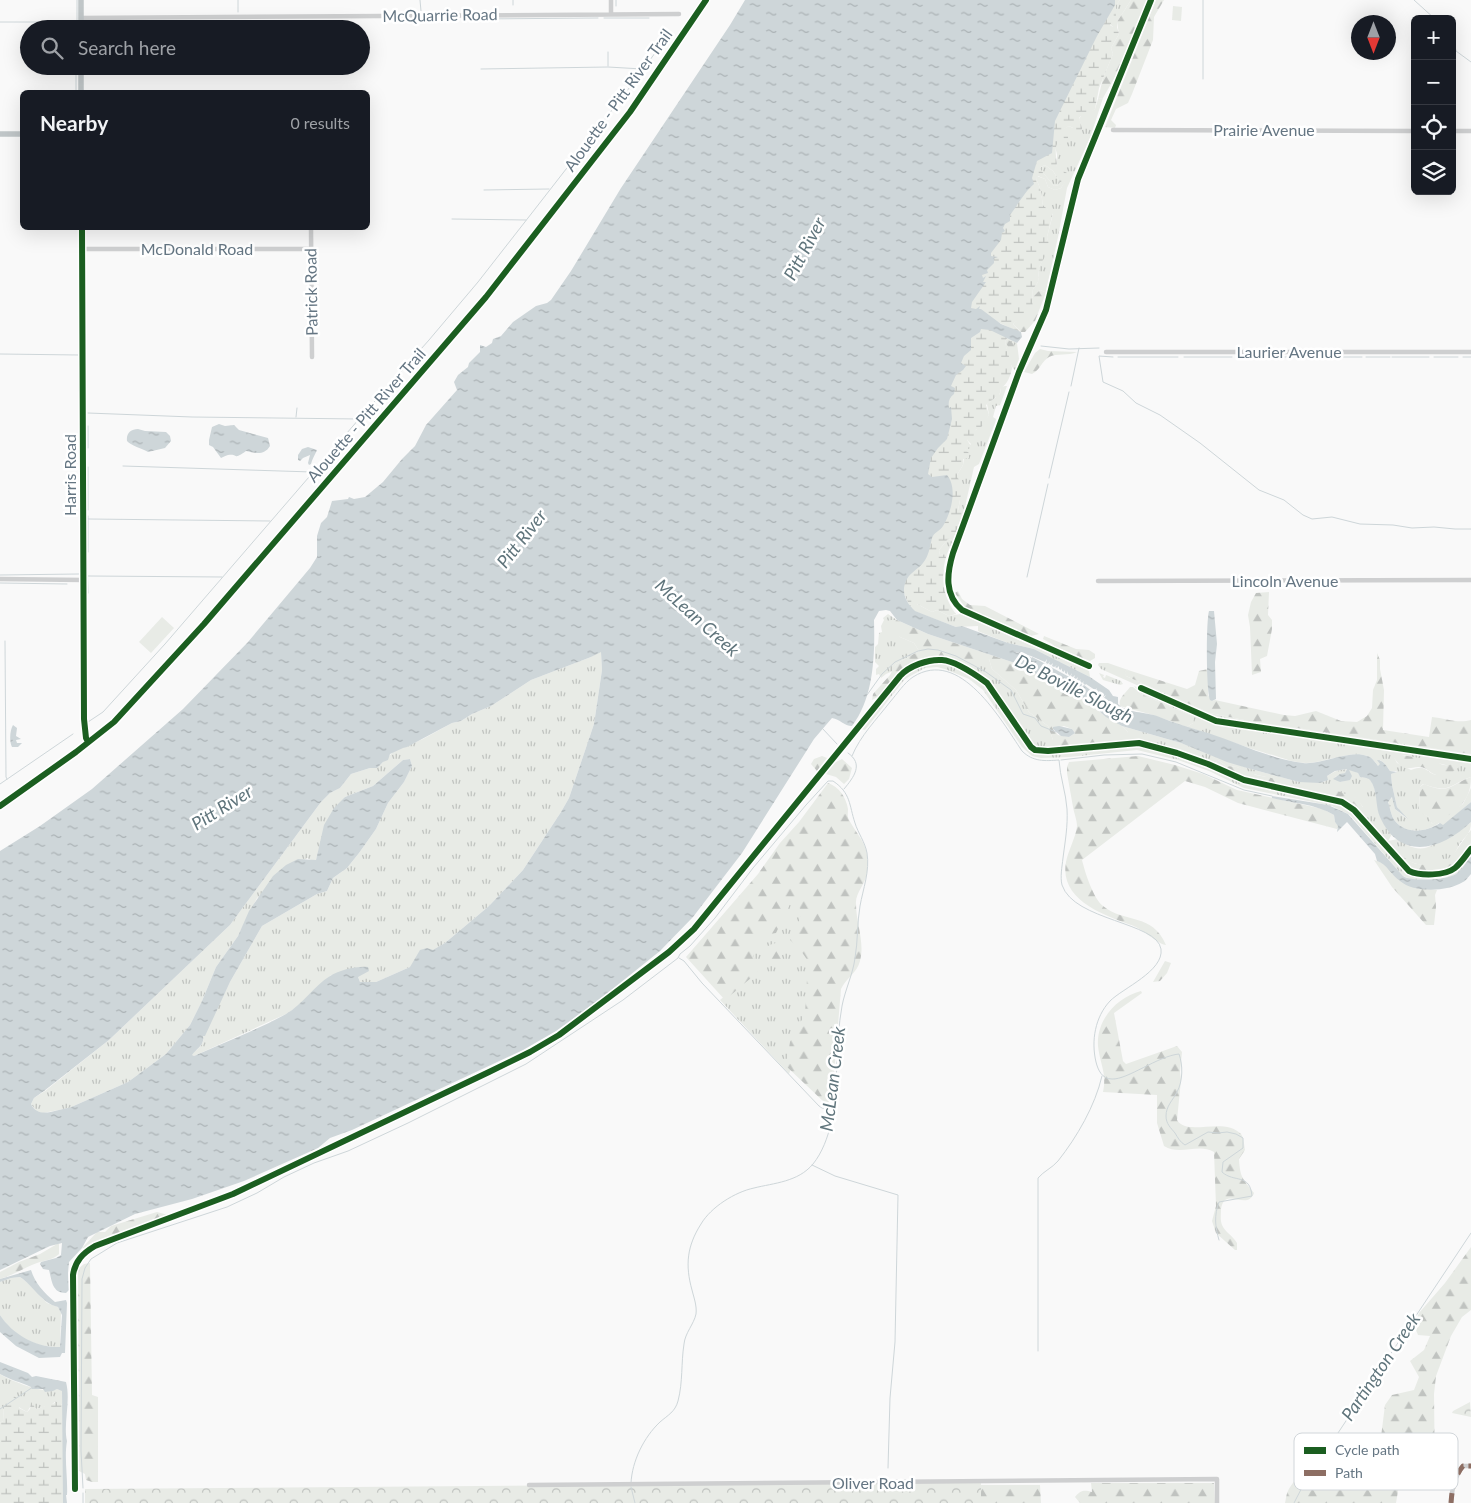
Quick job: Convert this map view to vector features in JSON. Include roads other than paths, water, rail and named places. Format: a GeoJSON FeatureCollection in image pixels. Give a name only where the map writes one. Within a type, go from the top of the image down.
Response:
{"type":"FeatureCollection","features":[{"type":"Feature","properties":{"kind":"main road"},"geometry":{"type":"LineString","coordinates":[[81,0],[81,18]]}},
{"type":"Feature","properties":{"kind":"main road"},"geometry":{"type":"LineString","coordinates":[[81,75],[81,90]]}},
{"type":"Feature","properties":{"kind":"main road"},"geometry":{"type":"LineString","coordinates":[[0,134],[20,134]]}},
{"type":"Feature","properties":{"kind":"street"},"geometry":{"type":"LineString","coordinates":[[611,0],[611,14]]}},
{"type":"Feature","properties":{"kind":"street","name":"McQuarrie Road"},"geometry":{"type":"LineString","coordinates":[[81,18],[679,14]]}},
{"type":"Feature","properties":{"kind":"street","name":"Prairie Avenue"},"geometry":{"type":"LineString","coordinates":[[1113,130],[1411,130]]}},
{"type":"Feature","properties":{"kind":"street"},"geometry":{"type":"LineString","coordinates":[[1456,131],[1471,131]]}},
{"type":"Feature","properties":{"kind":"street","name":"Harris Road"},"geometry":{"type":"LineString","coordinates":[[82,230],[84,722]]}},
{"type":"Feature","properties":{"kind":"street","name":"Patrick Road"},"geometry":{"type":"LineString","coordinates":[[311,230],[312,357]]}},
{"type":"Feature","properties":{"kind":"street","name":"McDonald Road"},"geometry":{"type":"LineString","coordinates":[[82,249],[311,249]]}},
{"type":"Feature","properties":{"kind":"street","name":"Laurier Avenue"},"geometry":{"type":"LineString","coordinates":[[1106,352],[1471,352]]}},
{"type":"Feature","properties":{"kind":"street"},"geometry":{"type":"LineString","coordinates":[[0,579],[84,580]]}},
{"type":"Feature","properties":{"kind":"street","name":"Lincoln Avenue"},"geometry":{"type":"LineString","coordinates":[[1098,581],[1471,580]]}},
{"type":"Feature","properties":{"kind":"street"},"geometry":{"type":"LineString","coordinates":[[1458,1473],[1463,1466],[1471,1466]]}},
{"type":"Feature","properties":{"kind":"street","name":"Oliver Road"},"geometry":{"type":"LineString","coordinates":[[529,1485],[1217,1480],[1217,1503]]}},
{"type":"Feature","properties":{"kind":"street"},"geometry":{"type":"LineString","coordinates":[[1450,1503],[1452,1490]]}},
{"type":"Feature","properties":{"kind":"water"},"geometry":{"type":"Polygon","coordinates":[[[745,0],[1115,0],[1115,5],[1097,36],[1055,121],[1052,153],[1037,161],[1032,178],[1034,184],[1010,215],[1010,221],[1005,224],[1003,228],[1005,231],[1002,233],[1001,240],[991,253],[991,256],[998,257],[994,258],[994,263],[987,270],[988,273],[982,275],[983,278],[986,276],[983,282],[986,282],[972,302],[971,308],[976,309],[980,306],[979,309],[1001,324],[1021,332],[1022,337],[1017,343],[990,330],[981,329],[980,332],[971,338],[971,350],[964,356],[961,363],[966,366],[956,375],[951,386],[955,388],[949,402],[952,419],[947,439],[931,458],[928,474],[932,477],[947,475],[953,493],[951,508],[943,526],[933,536],[925,560],[905,583],[904,592],[907,601],[915,611],[956,627],[962,626],[1008,643],[1034,649],[1090,677],[1109,690],[1113,696],[1118,697],[1118,704],[1131,711],[1157,716],[1291,761],[1311,763],[1360,754],[1370,757],[1378,766],[1380,764],[1377,760],[1381,761],[1390,771],[1397,772],[1391,774],[1397,807],[1408,819],[1395,809],[1392,797],[1388,802],[1395,821],[1405,828],[1417,831],[1440,823],[1443,825],[1471,802],[1471,822],[1460,832],[1435,845],[1410,846],[1399,841],[1388,831],[1378,813],[1373,784],[1369,779],[1360,777],[1358,773],[1349,770],[1352,776],[1350,780],[1340,782],[1333,779],[1345,773],[1347,769],[1335,771],[1327,776],[1328,780],[1320,783],[1299,782],[1227,762],[1181,743],[1122,726],[1106,717],[1090,703],[1015,663],[928,634],[897,620],[890,611],[879,611],[874,620],[872,675],[869,689],[865,702],[852,726],[832,718],[814,739],[742,853],[693,917],[660,951],[600,999],[556,1031],[523,1050],[352,1130],[330,1138],[318,1148],[244,1181],[192,1199],[135,1214],[88,1237],[82,1248],[69,1262],[69,1290],[66,1293],[55,1289],[49,1270],[43,1269],[40,1264],[61,1255],[62,1243],[50,1246],[0,1270],[0,851],[40,826],[92,789],[183,709],[248,642],[310,568],[317,557],[317,536],[321,523],[327,517],[332,501],[348,499],[349,497],[354,499],[365,497],[383,482],[415,446],[426,425],[457,390],[454,382],[458,375],[468,367],[469,363],[480,352],[480,345],[486,347],[492,343],[493,339],[501,336],[513,322],[536,306],[551,300],[571,271],[621,188],[745,0]],[[601,652],[531,680],[491,706],[390,754],[388,760],[377,768],[370,768],[351,774],[340,788],[330,793],[321,802],[230,925],[109,1040],[34,1098],[31,1104],[34,1109],[43,1113],[69,1108],[128,1082],[166,1054],[190,1025],[216,967],[238,936],[249,911],[273,876],[286,865],[298,859],[316,860],[324,825],[334,808],[345,797],[373,786],[403,760],[410,759],[412,766],[404,782],[388,803],[376,829],[359,853],[347,868],[333,878],[327,891],[317,894],[262,926],[230,982],[205,1036],[203,1036],[201,1044],[192,1055],[194,1056],[241,1036],[286,1014],[324,980],[343,970],[368,967],[369,971],[358,977],[360,982],[376,982],[410,967],[420,950],[427,948],[433,950],[445,943],[489,906],[523,870],[561,812],[569,798],[594,724],[602,670],[601,652]]]}},
{"type":"Feature","properties":{"kind":"water"},"geometry":{"type":"Polygon","coordinates":[[[219,424],[225,426],[234,425],[239,430],[268,438],[270,446],[262,453],[246,451],[237,456],[228,455],[221,458],[213,447],[209,445],[212,427],[219,424]]]}},
{"type":"Feature","properties":{"kind":"water"},"geometry":{"type":"Polygon","coordinates":[[[138,429],[166,432],[170,436],[171,441],[165,448],[148,452],[127,441],[127,436],[130,432],[138,429]]]}},
{"type":"Feature","properties":{"kind":"water"},"geometry":{"type":"Polygon","coordinates":[[[308,447],[317,450],[309,465],[310,455],[300,461],[298,460],[298,455],[302,449],[308,447]]]}},
{"type":"Feature","properties":{"kind":"water"},"geometry":{"type":"Polygon","coordinates":[[[1209,611],[1214,611],[1217,644],[1215,662],[1216,699],[1212,701],[1209,694],[1207,670],[1209,611]]]}},
{"type":"Feature","properties":{"kind":"water"},"geometry":{"type":"Polygon","coordinates":[[[13,725],[17,728],[16,736],[21,739],[16,740],[17,743],[22,743],[18,747],[12,747],[11,745],[10,736],[13,725]]]}},
{"type":"Feature","properties":{"kind":"water"},"geometry":{"type":"Polygon","coordinates":[[[1059,726],[1072,729],[1075,733],[1069,737],[1061,736],[1053,729],[1053,727],[1059,726]]]}},
{"type":"Feature","properties":{"kind":"water"},"geometry":{"type":"Polygon","coordinates":[[[1272,796],[1328,805],[1348,814],[1403,876],[1408,878],[1430,880],[1452,876],[1460,870],[1471,856],[1471,874],[1465,881],[1448,888],[1431,890],[1406,885],[1377,861],[1375,854],[1347,822],[1337,832],[1338,826],[1334,815],[1327,811],[1304,804],[1272,798],[1272,796]]]}},
{"type":"Feature","properties":{"kind":"water"},"geometry":{"type":"Polygon","coordinates":[[[31,1270],[37,1283],[51,1299],[55,1302],[66,1300],[67,1303],[65,1353],[62,1353],[60,1357],[39,1358],[16,1346],[0,1332],[0,1315],[12,1329],[26,1339],[51,1347],[60,1347],[62,1315],[58,1307],[47,1302],[20,1277],[0,1282],[0,1279],[31,1270]]]}},
{"type":"Feature","properties":{"kind":"water"},"geometry":{"type":"Polygon","coordinates":[[[0,1362],[28,1373],[32,1377],[36,1376],[66,1382],[68,1397],[66,1427],[67,1503],[63,1503],[62,1391],[57,1389],[45,1392],[43,1389],[32,1389],[27,1385],[4,1376],[0,1374],[0,1362]]]}},
{"type":"Feature","properties":{"kind":"waterway"},"geometry":{"type":"LineString","coordinates":[[77,0],[77,20]]}},
{"type":"Feature","properties":{"kind":"waterway"},"geometry":{"type":"LineString","coordinates":[[238,0],[238,12]]}},
{"type":"Feature","properties":{"kind":"waterway"},"geometry":{"type":"LineString","coordinates":[[420,0],[421,11]]}},
{"type":"Feature","properties":{"kind":"waterway"},"geometry":{"type":"LineString","coordinates":[[513,0],[513,5]]}},
{"type":"Feature","properties":{"kind":"waterway"},"geometry":{"type":"LineString","coordinates":[[616,0],[616,6]]}},
{"type":"Feature","properties":{"kind":"waterway"},"geometry":{"type":"LineString","coordinates":[[1203,0],[1203,79]]}},
{"type":"Feature","properties":{"kind":"waterway"},"geometry":{"type":"LineString","coordinates":[[1414,0],[1431,15]]}},
{"type":"Feature","properties":{"kind":"waterway"},"geometry":{"type":"LineString","coordinates":[[477,19],[598,18]]}},
{"type":"Feature","properties":{"kind":"waterway"},"geometry":{"type":"LineString","coordinates":[[604,18],[649,18]]}},
{"type":"Feature","properties":{"kind":"waterway"},"geometry":{"type":"LineString","coordinates":[[0,22],[20,22]]}},
{"type":"Feature","properties":{"kind":"waterway"},"geometry":{"type":"LineString","coordinates":[[88,722],[103,712],[165,644],[429,340],[478,282],[658,49]]}},
{"type":"Feature","properties":{"kind":"waterway"},"geometry":{"type":"LineString","coordinates":[[1456,51],[1471,62]]}},
{"type":"Feature","properties":{"kind":"waterway"},"geometry":{"type":"LineString","coordinates":[[608,52],[608,66]]}},
{"type":"Feature","properties":{"kind":"waterway"},"geometry":{"type":"LineString","coordinates":[[481,69],[608,67],[642,69]]}},
{"type":"Feature","properties":{"kind":"waterway"},"geometry":{"type":"LineString","coordinates":[[76,75],[76,90]]}},
{"type":"Feature","properties":{"kind":"waterway"},"geometry":{"type":"LineString","coordinates":[[484,190],[549,189]]}},
{"type":"Feature","properties":{"kind":"waterway"},"geometry":{"type":"LineString","coordinates":[[452,219],[526,220]]}},
{"type":"Feature","properties":{"kind":"waterway"},"geometry":{"type":"LineString","coordinates":[[1041,346],[1069,349],[1099,348]]}},
{"type":"Feature","properties":{"kind":"waterway"},"geometry":{"type":"LineString","coordinates":[[1071,386],[1079,348]]}},
{"type":"Feature","properties":{"kind":"waterway"},"geometry":{"type":"LineString","coordinates":[[0,354],[78,355]]}},
{"type":"Feature","properties":{"kind":"waterway"},"geometry":{"type":"LineString","coordinates":[[79,354],[79,391]]}},
{"type":"Feature","properties":{"kind":"waterway"},"geometry":{"type":"LineString","coordinates":[[1113,357],[1099,356],[1103,382],[1123,391],[1136,403],[1160,415],[1200,443],[1259,490],[1284,500],[1303,515],[1312,519],[1332,517],[1360,524],[1393,525],[1412,528],[1471,529]]}},
{"type":"Feature","properties":{"kind":"waterway"},"geometry":{"type":"LineString","coordinates":[[1118,357],[1178,357]]}},
{"type":"Feature","properties":{"kind":"waterway"},"geometry":{"type":"LineString","coordinates":[[1184,357],[1232,357]]}},
{"type":"Feature","properties":{"kind":"waterway"},"geometry":{"type":"LineString","coordinates":[[1238,357],[1276,357]]}},
{"type":"Feature","properties":{"kind":"waterway"},"geometry":{"type":"LineString","coordinates":[[1281,357],[1304,357]]}},
{"type":"Feature","properties":{"kind":"waterway"},"geometry":{"type":"LineString","coordinates":[[1306,357],[1329,357]]}},
{"type":"Feature","properties":{"kind":"waterway"},"geometry":{"type":"LineString","coordinates":[[1334,357],[1362,357]]}},
{"type":"Feature","properties":{"kind":"waterway"},"geometry":{"type":"LineString","coordinates":[[1366,357],[1390,357]]}},
{"type":"Feature","properties":{"kind":"waterway"},"geometry":{"type":"LineString","coordinates":[[1392,357],[1429,357]]}},
{"type":"Feature","properties":{"kind":"waterway"},"geometry":{"type":"LineString","coordinates":[[1434,357],[1458,357]]}},
{"type":"Feature","properties":{"kind":"waterway"},"geometry":{"type":"LineString","coordinates":[[1463,357],[1471,357]]}},
{"type":"Feature","properties":{"kind":"waterway"},"geometry":{"type":"LineString","coordinates":[[1049,478],[1069,392]]}},
{"type":"Feature","properties":{"kind":"waterway"},"geometry":{"type":"LineString","coordinates":[[296,417],[297,408]]}},
{"type":"Feature","properties":{"kind":"waterway"},"geometry":{"type":"LineString","coordinates":[[88,413],[192,417],[359,419]]}},
{"type":"Feature","properties":{"kind":"waterway"},"geometry":{"type":"LineString","coordinates":[[88,426],[88,448]]}},
{"type":"Feature","properties":{"kind":"waterway"},"geometry":{"type":"LineString","coordinates":[[123,466],[312,472]]}},
{"type":"Feature","properties":{"kind":"waterway"},"geometry":{"type":"LineString","coordinates":[[88,467],[88,510]]}},
{"type":"Feature","properties":{"kind":"waterway"},"geometry":{"type":"LineString","coordinates":[[1027,577],[1048,484]]}},
{"type":"Feature","properties":{"kind":"waterway"},"geometry":{"type":"LineString","coordinates":[[88,516],[88,552]]}},
{"type":"Feature","properties":{"kind":"waterway"},"geometry":{"type":"LineString","coordinates":[[88,519],[270,521]]}},
{"type":"Feature","properties":{"kind":"waterway"},"geometry":{"type":"LineString","coordinates":[[87,560],[88,593]]}},
{"type":"Feature","properties":{"kind":"waterway"},"geometry":{"type":"LineString","coordinates":[[0,575],[79,574]]}},
{"type":"Feature","properties":{"kind":"waterway"},"geometry":{"type":"LineString","coordinates":[[88,576],[222,577]]}},
{"type":"Feature","properties":{"kind":"waterway"},"geometry":{"type":"LineString","coordinates":[[0,583],[67,584]]}},
{"type":"Feature","properties":{"kind":"waterway"},"geometry":{"type":"LineString","coordinates":[[87,600],[87,676]]}},
{"type":"Feature","properties":{"kind":"waterway"},"geometry":{"type":"LineString","coordinates":[[5,641],[7,779]]}},
{"type":"Feature","properties":{"kind":"waterway"},"geometry":{"type":"LineString","coordinates":[[867,695],[882,674],[895,662],[918,651],[938,650],[956,656],[986,672],[1011,690],[1023,714],[1035,718],[1041,726],[1056,732]]}},
{"type":"Feature","properties":{"kind":"waterway"},"geometry":{"type":"LineString","coordinates":[[852,756],[864,735],[904,685],[913,677],[930,670],[947,672],[963,679],[977,691],[991,706],[1026,755],[1039,760],[1059,760],[1067,815],[1061,872],[1062,885],[1070,897],[1082,906],[1146,933],[1156,940],[1161,949],[1160,957],[1150,972],[1110,1001],[1101,1014],[1094,1038],[1097,1065],[1101,1074],[1112,1079],[1126,1076],[1162,1059],[1179,1054],[1182,1068],[1180,1083],[1166,1112],[1168,1124],[1179,1140],[1185,1145],[1208,1132],[1227,1132],[1243,1138],[1243,1148],[1223,1162],[1222,1172],[1245,1181],[1251,1189],[1252,1196],[1219,1202],[1216,1212],[1219,1240]]}},
{"type":"Feature","properties":{"kind":"waterway","name":"McLean Creek"},"geometry":{"type":"LineString","coordinates":[[822,728],[837,744]]}},
{"type":"Feature","properties":{"kind":"waterway"},"geometry":{"type":"LineString","coordinates":[[0,784],[73,734]]}},
{"type":"Feature","properties":{"kind":"waterway","name":"McLean Creek"},"geometry":{"type":"LineString","coordinates":[[844,789],[856,771],[856,762],[848,753]]}},
{"type":"Feature","properties":{"kind":"waterway"},"geometry":{"type":"LineString","coordinates":[[1061,760],[1104,755],[1142,754],[1176,762],[1244,790],[1272,796]]}},
{"type":"Feature","properties":{"kind":"waterway"},"geometry":{"type":"LineString","coordinates":[[83,1488],[81,1451],[82,1279],[85,1268],[91,1259],[117,1243],[227,1207],[257,1193],[284,1177],[314,1163],[348,1151],[408,1123],[526,1064],[623,1000],[678,958],[715,918],[753,868],[806,805],[828,781],[833,781],[846,795],[856,827],[866,849],[868,866],[859,912],[854,964],[843,1000],[840,1020],[835,1094],[828,1134],[819,1155],[807,1170],[793,1178],[747,1190],[732,1197],[717,1206],[705,1218],[696,1232],[690,1248],[688,1264],[696,1314],[685,1340],[681,1387],[677,1405],[654,1428],[644,1442],[636,1458],[631,1483]]}},
{"type":"Feature","properties":{"kind":"waterway"},"geometry":{"type":"LineString","coordinates":[[679,958],[684,961],[702,983],[819,1106],[832,1109]]}},
{"type":"Feature","properties":{"kind":"waterway"},"geometry":{"type":"LineString","coordinates":[[1038,1351],[1038,1178],[1058,1161],[1072,1142],[1090,1110],[1102,1076]]}},
{"type":"Feature","properties":{"kind":"waterway"},"geometry":{"type":"LineString","coordinates":[[812,1165],[835,1176],[898,1195],[895,1342],[890,1398],[888,1468]]}},
{"type":"Feature","properties":{"kind":"waterway","name":"Partington Creek"},"geometry":{"type":"LineString","coordinates":[[1338,1433],[1471,1233]]}},
{"type":"Feature","properties":{"kind":"waterway"},"geometry":{"type":"LineString","coordinates":[[0,1409],[33,1387]]}},
{"type":"Feature","properties":{"kind":"waterway","name":"McLean Creek"},"geometry":{"type":"LineString","coordinates":[[631,1487],[635,1503]]}},
{"type":"Feature","properties":{"kind":"waterway","name":"Partington Creek"},"geometry":{"type":"LineString","coordinates":[[1294,1503],[1301,1490]]}},
{"type":"Feature","properties":{"kind":"waterway"},"geometry":{"type":"LineString","coordinates":[[83,1493],[83,1503]]}},
{"type":"Feature","properties":{"kind":"water label","name":"Pitt River"},"geometry":{"type":"Point","coordinates":[805,249]}},
{"type":"Feature","properties":{"kind":"water label","name":"Pitt River"},"geometry":{"type":"Point","coordinates":[522,539]}},
{"type":"Feature","properties":{"kind":"water label","name":"De Boville Slough"},"geometry":{"type":"Point","coordinates":[1074,689]}},
{"type":"Feature","properties":{"kind":"water label","name":"Pitt River"},"geometry":{"type":"Point","coordinates":[222,808]}}]}
